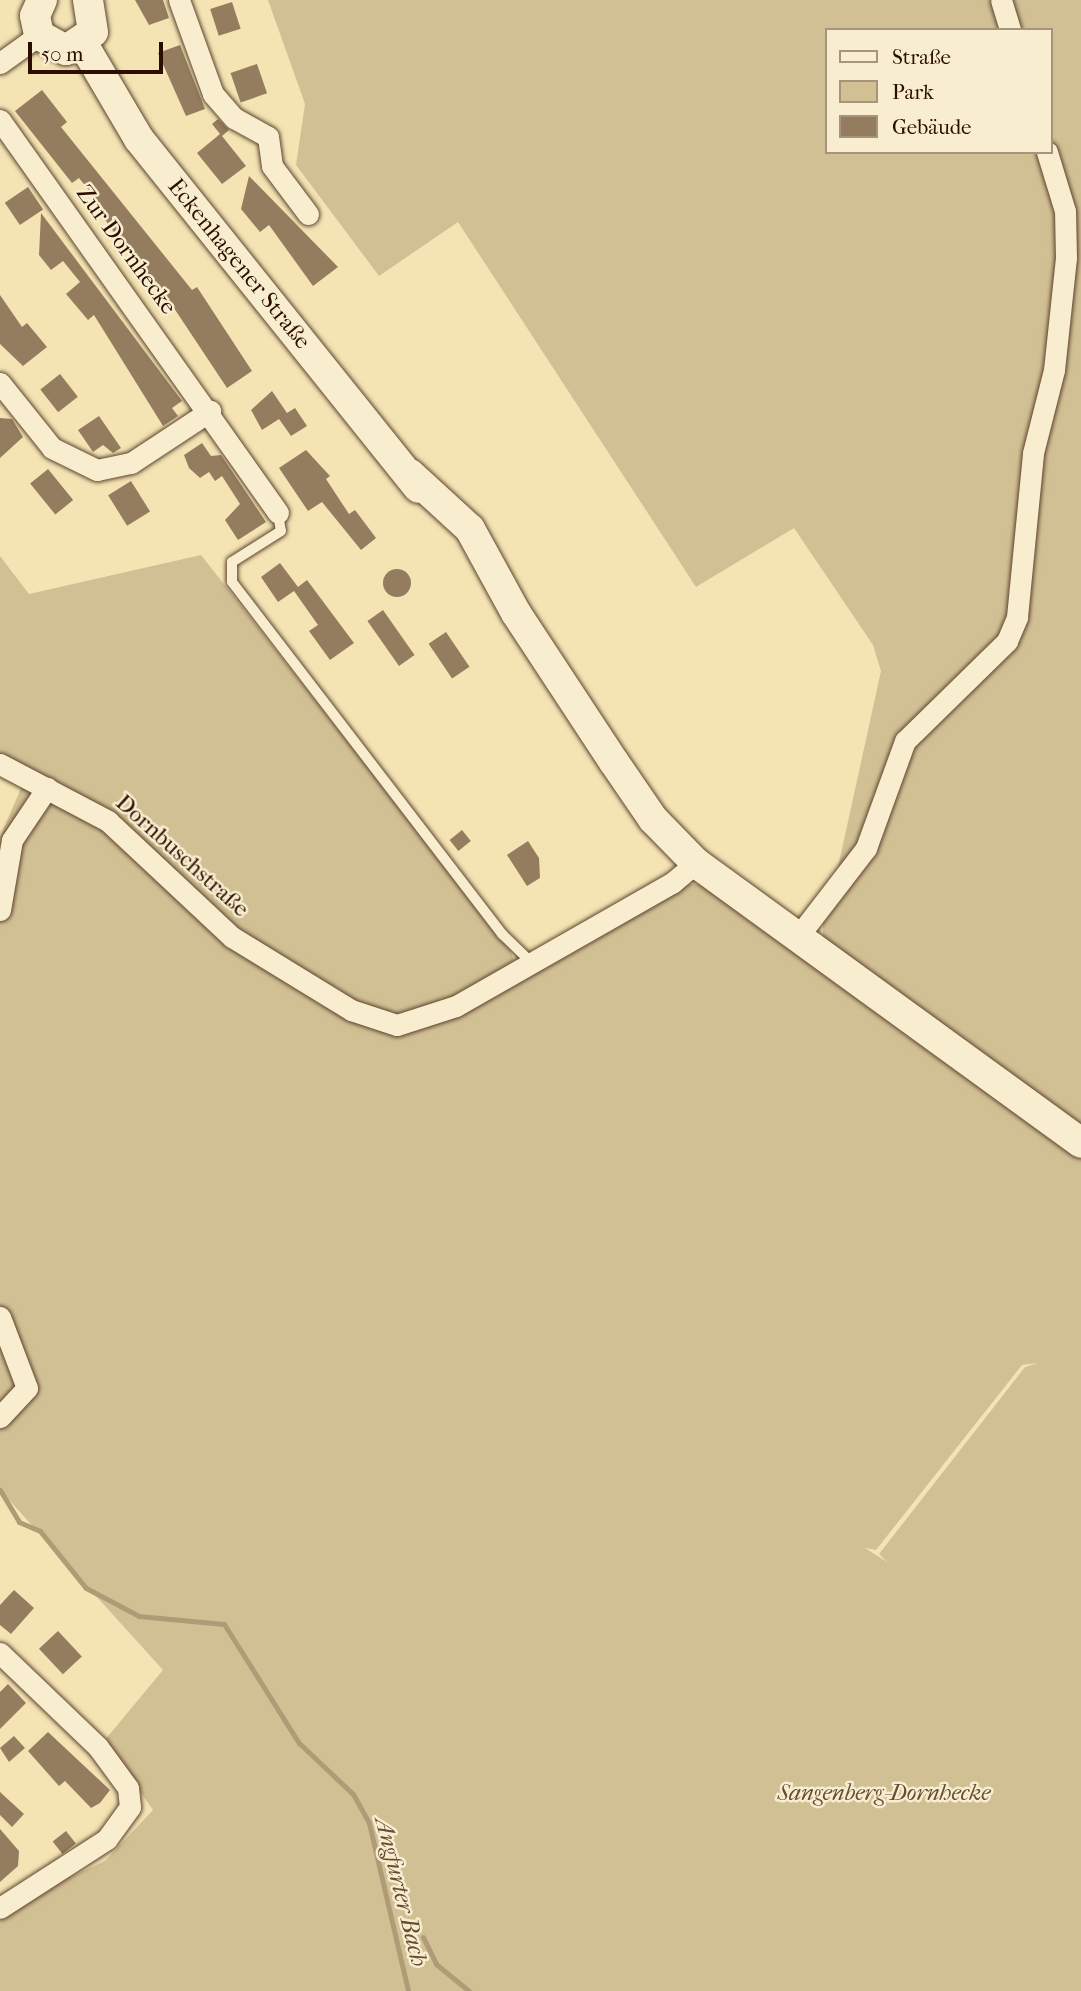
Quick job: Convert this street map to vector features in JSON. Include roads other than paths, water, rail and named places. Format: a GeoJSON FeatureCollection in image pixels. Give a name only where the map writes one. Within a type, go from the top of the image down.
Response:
{"type":"FeatureCollection","features":[{"type":"Feature","properties":{"kind":"main road"},"geometry":{"type":"LineString","coordinates":[[42,0],[35,16],[39,35],[59,49],[83,44],[95,24],[90,1]]}},
{"type":"Feature","properties":{"kind":"main road","name":"Eckenhagener Straße"},"geometry":{"type":"LineString","coordinates":[[83,44],[139,139],[410,474],[470,529],[516,613],[653,819],[696,863],[796,939],[1081,1143]]}},
{"type":"Feature","properties":{"kind":"street"},"geometry":{"type":"LineString","coordinates":[[179,0],[213,94],[234,118],[268,137],[272,166],[308,214]]}},
{"type":"Feature","properties":{"kind":"street"},"geometry":{"type":"LineString","coordinates":[[1000,0],[1009,28]]}},
{"type":"Feature","properties":{"kind":"street"},"geometry":{"type":"LineString","coordinates":[[0,63],[39,35]]}},
{"type":"Feature","properties":{"kind":"street","name":"Zur Dornhecke"},"geometry":{"type":"LineString","coordinates":[[0,120],[210,411],[278,513]]}},
{"type":"Feature","properties":{"kind":"street"},"geometry":{"type":"LineString","coordinates":[[796,939],[866,848],[905,741],[1007,641],[1017,617],[1033,453],[1054,370],[1066,258],[1065,211],[1048,154]]}},
{"type":"Feature","properties":{"kind":"street"},"geometry":{"type":"LineString","coordinates":[[0,383],[52,448],[97,470],[131,463],[210,411]]}},
{"type":"Feature","properties":{"kind":"street","name":"Dornbuschstraße"},"geometry":{"type":"LineString","coordinates":[[0,764],[108,821],[232,937],[351,1010],[397,1025],[456,1006],[672,883],[696,863]]}},
{"type":"Feature","properties":{"kind":"street"},"geometry":{"type":"LineString","coordinates":[[0,911],[12,840],[47,788]]}},
{"type":"Feature","properties":{"kind":"street"},"geometry":{"type":"LineString","coordinates":[[0,1317],[27,1388],[0,1417]]}},
{"type":"Feature","properties":{"kind":"street"},"geometry":{"type":"LineString","coordinates":[[0,1653],[98,1747],[128,1788],[131,1807],[107,1839],[0,1908]]}},
{"type":"Feature","properties":{"kind":"lane","name":"Zur Dornhecke"},"geometry":{"type":"LineString","coordinates":[[278,513],[278,536],[229,567],[251,604],[502,933],[531,962]]}},
{"type":"Feature","properties":{"kind":"waterway","name":"Angfurter Bach"},"geometry":{"type":"LineString","coordinates":[[0,1490],[19,1522],[40,1531],[86,1588],[139,1616],[224,1624],[299,1743],[353,1794],[369,1823],[408,1991]]}},
{"type":"Feature","properties":{"kind":"waterway"},"geometry":{"type":"LineString","coordinates":[[423,1937],[436,1964],[469,1991]]}},
{"type":"Feature","properties":{"kind":"park label","name":"Sangenberg-Dornhecke"},"geometry":{"type":"Point","coordinates":[884,1793]}}]}
